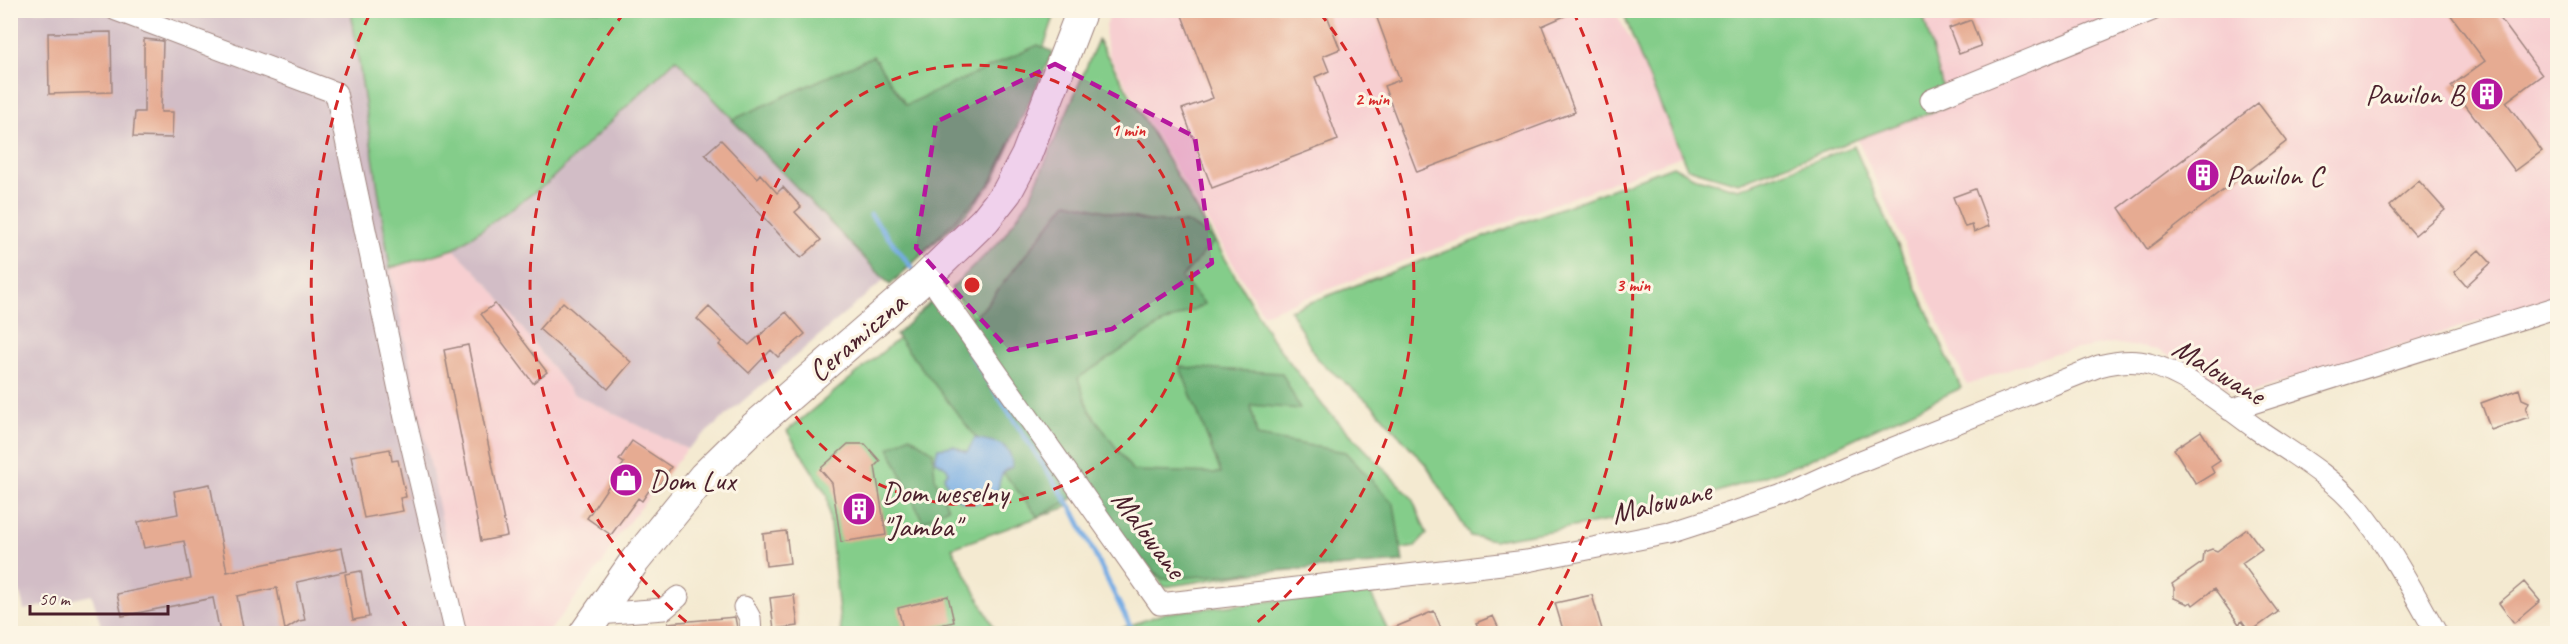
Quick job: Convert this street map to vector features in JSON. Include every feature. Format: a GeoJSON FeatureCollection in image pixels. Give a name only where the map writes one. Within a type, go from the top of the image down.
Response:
{"type":"FeatureCollection","features":[{"type":"Feature","properties":{"kind":"street"},"geometry":{"type":"LineString","coordinates":[[116,10],[336,93],[405,418],[456,633]]}},
{"type":"Feature","properties":{"kind":"street","name":"Ceramiczna"},"geometry":{"type":"LineString","coordinates":[[591,624],[634,561],[704,477],[755,426],[922,281],[985,220],[1007,192],[1026,156],[1082,10]]}},
{"type":"Feature","properties":{"kind":"street"},"geometry":{"type":"LineString","coordinates":[[1931,100],[2152,10]]}},
{"type":"Feature","properties":{"kind":"street","name":"Malowane"},"geometry":{"type":"LineString","coordinates":[[922,281],[937,288],[1160,604],[1527,561],[1669,533],[1780,497],[1846,467],[2112,363],[2147,363],[2199,387],[2330,480],[2359,508],[2437,633]]}},
{"type":"Feature","properties":{"kind":"street"},"geometry":{"type":"LineString","coordinates":[[2230,410],[2558,307]]}},
{"type":"Feature","properties":{"kind":"street"},"geometry":{"type":"LineString","coordinates":[[591,624],[664,609],[678,597]]}},
{"type":"Feature","properties":{"kind":"street"},"geometry":{"type":"LineString","coordinates":[[744,607],[750,618],[751,633]]}},
{"type":"Feature","properties":{"kind":"highlighted area"},"geometry":{"type":"Polygon","coordinates":[[[1055,64],[1195,137],[1212,263],[1112,329],[1009,350],[916,248],[936,122],[1055,64]]]}},
{"type":"Feature","properties":{"kind":"shaded area"},"geometry":{"type":"Polygon","coordinates":[[[10,11],[351,11],[390,268],[465,633],[103,633],[92,595],[24,610],[10,552],[10,11]]]}},
{"type":"Feature","properties":{"kind":"shaded area"},"geometry":{"type":"Polygon","coordinates":[[[1112,11],[1615,11],[1692,152],[1263,314],[1110,57],[1105,39],[1106,26],[1112,11]]]}},
{"type":"Feature","properties":{"kind":"shaded area"},"geometry":{"type":"Polygon","coordinates":[[[1922,11],[2557,11],[2557,297],[2242,395],[2158,350],[2112,343],[2055,353],[1967,385],[1857,138],[1948,106],[1922,11]]]}},
{"type":"Feature","properties":{"kind":"shaded area"},"geometry":{"type":"Polygon","coordinates":[[[676,59],[884,280],[687,449],[572,393],[489,285],[454,249],[546,184],[676,59]]]}},
{"type":"Feature","properties":{"kind":"shaded area"},"geometry":{"type":"Polygon","coordinates":[[[454,249],[489,285],[572,393],[687,449],[613,542],[607,557],[548,633],[464,633],[390,268],[454,249]]]}},
{"type":"Feature","properties":{"kind":"green space"},"geometry":{"type":"Polygon","coordinates":[[[351,11],[1056,11],[1011,143],[994,180],[969,211],[890,285],[676,59],[546,184],[454,249],[390,268],[351,11]]]}},
{"type":"Feature","properties":{"kind":"green space"},"geometry":{"type":"Polygon","coordinates":[[[1623,11],[1922,11],[1948,106],[1738,183],[1687,168],[1623,11]]]}},
{"type":"Feature","properties":{"kind":"green space"},"geometry":{"type":"Polygon","coordinates":[[[1098,40],[1272,339],[1324,407],[1412,498],[1427,534],[1415,547],[1164,587],[951,288],[1001,240],[1029,200],[1098,40]]]}},
{"type":"Feature","properties":{"kind":"green space"},"geometry":{"type":"Polygon","coordinates":[[[1038,45],[1053,52],[989,186],[890,285],[732,120],[873,56],[906,105],[1038,45]]]}},
{"type":"Feature","properties":{"kind":"green space"},"geometry":{"type":"Polygon","coordinates":[[[1854,146],[1961,388],[1800,464],[1656,513],[1495,540],[1470,536],[1427,466],[1373,406],[1317,359],[1290,310],[1673,166],[1693,177],[1738,189],[1854,146]]]}},
{"type":"Feature","properties":{"kind":"green space"},"geometry":{"type":"Polygon","coordinates":[[[1067,202],[1148,221],[1189,223],[1215,241],[1181,278],[1205,304],[1160,325],[1078,378],[1089,410],[1133,471],[1221,473],[1180,367],[1282,373],[1300,409],[1251,405],[1257,436],[1345,452],[1394,504],[1403,562],[1163,579],[1124,544],[967,321],[983,309],[1067,202]]]}},
{"type":"Feature","properties":{"kind":"green space"},"geometry":{"type":"Polygon","coordinates":[[[937,296],[1077,496],[1038,517],[896,335],[937,296]]]}},
{"type":"Feature","properties":{"kind":"green space"},"geometry":{"type":"Polygon","coordinates":[[[933,310],[1069,506],[952,548],[997,633],[841,633],[827,495],[787,431],[933,310]]]}},
{"type":"Feature","properties":{"kind":"green space"},"geometry":{"type":"Polygon","coordinates":[[[910,436],[933,452],[935,478],[948,508],[923,522],[889,448],[910,436]]]}},
{"type":"Feature","properties":{"kind":"green space"},"geometry":{"type":"Polygon","coordinates":[[[1369,590],[1389,633],[1105,634],[1165,613],[1369,590]]]}},
{"type":"Feature","properties":{"kind":"water"},"geometry":{"type":"Polygon","coordinates":[[[975,438],[1006,448],[1012,467],[1002,475],[997,495],[972,504],[958,499],[953,494],[944,477],[948,472],[947,468],[935,460],[938,448],[954,446],[967,452],[975,438]]]}},
{"type":"Feature","properties":{"kind":"building"},"geometry":{"type":"Polygon","coordinates":[[[1180,10],[1325,10],[1340,49],[1323,56],[1329,71],[1315,77],[1338,140],[1212,188],[1182,109],[1213,98],[1180,10]]]}},
{"type":"Feature","properties":{"kind":"building"},"geometry":{"type":"Polygon","coordinates":[[[1374,10],[1578,10],[1542,26],[1575,112],[1417,172],[1384,86],[1400,80],[1374,10]]]}},
{"type":"Feature","properties":{"kind":"building","name":"Pawilon B"},"geometry":{"type":"Polygon","coordinates":[[[2447,10],[2494,10],[2542,75],[2506,102],[2542,151],[2515,171],[2451,86],[2485,61],[2447,10]]]}},
{"type":"Feature","properties":{"kind":"building"},"geometry":{"type":"Polygon","coordinates":[[[1971,20],[1981,46],[1959,54],[1949,28],[1971,20]]]}},
{"type":"Feature","properties":{"kind":"building"},"geometry":{"type":"Polygon","coordinates":[[[111,32],[112,92],[49,94],[48,33],[111,32]]]}},
{"type":"Feature","properties":{"kind":"building"},"geometry":{"type":"Polygon","coordinates":[[[144,39],[163,41],[161,112],[173,112],[172,138],[133,137],[135,112],[144,112],[144,39]]]}},
{"type":"Feature","properties":{"kind":"building","name":"Pawilon C"},"geometry":{"type":"Polygon","coordinates":[[[2258,103],[2287,141],[2147,249],[2119,208],[2258,103]]]}},
{"type":"Feature","properties":{"kind":"building"},"geometry":{"type":"Polygon","coordinates":[[[721,140],[757,178],[760,174],[777,193],[783,187],[801,207],[795,212],[821,240],[801,258],[705,154],[721,140]]]}},
{"type":"Feature","properties":{"kind":"building"},"geometry":{"type":"Polygon","coordinates":[[[2419,181],[2445,210],[2415,235],[2390,206],[2419,181]]]}},
{"type":"Feature","properties":{"kind":"building"},"geometry":{"type":"Polygon","coordinates":[[[1975,189],[1989,226],[1974,232],[1972,225],[1965,227],[1953,197],[1975,189]]]}},
{"type":"Feature","properties":{"kind":"building"},"geometry":{"type":"Polygon","coordinates":[[[2479,250],[2491,263],[2466,286],[2454,272],[2479,250]]]}},
{"type":"Feature","properties":{"kind":"building"},"geometry":{"type":"Polygon","coordinates":[[[563,302],[631,362],[608,389],[539,329],[563,302]]]}},
{"type":"Feature","properties":{"kind":"building"},"geometry":{"type":"Polygon","coordinates":[[[495,304],[547,372],[533,383],[481,314],[495,304]]]}},
{"type":"Feature","properties":{"kind":"building"},"geometry":{"type":"Polygon","coordinates":[[[709,307],[749,345],[786,312],[805,334],[778,357],[771,350],[749,373],[719,345],[722,342],[697,319],[709,307]]]}},
{"type":"Feature","properties":{"kind":"building"},"geometry":{"type":"Polygon","coordinates":[[[468,345],[507,536],[481,541],[444,350],[468,345]]]}},
{"type":"Feature","properties":{"kind":"building"},"geometry":{"type":"Polygon","coordinates":[[[2519,389],[2522,399],[2529,402],[2526,409],[2529,417],[2491,430],[2481,403],[2519,389]]]}},
{"type":"Feature","properties":{"kind":"building"},"geometry":{"type":"Polygon","coordinates":[[[2201,431],[2220,461],[2211,467],[2214,473],[2196,484],[2174,449],[2201,431]]]}},
{"type":"Feature","properties":{"kind":"building"},"geometry":{"type":"Polygon","coordinates":[[[632,441],[671,467],[655,492],[650,489],[642,501],[638,498],[611,535],[587,518],[624,463],[619,460],[632,441]]]}},
{"type":"Feature","properties":{"kind":"building","name":"Dom weselny \"Jamba\""},"geometry":{"type":"Polygon","coordinates":[[[848,444],[865,444],[880,461],[875,466],[886,535],[841,542],[832,483],[820,469],[848,444]]]}},
{"type":"Feature","properties":{"kind":"building"},"geometry":{"type":"Polygon","coordinates":[[[390,449],[392,461],[398,460],[406,497],[400,498],[403,511],[364,518],[351,456],[390,449]]]}},
{"type":"Feature","properties":{"kind":"building"},"geometry":{"type":"Polygon","coordinates":[[[210,484],[227,572],[342,548],[347,571],[297,582],[305,620],[285,630],[277,588],[237,596],[244,633],[220,633],[213,598],[122,616],[117,594],[191,579],[184,541],[144,548],[138,522],[178,514],[174,491],[210,484]]]}},
{"type":"Feature","properties":{"kind":"building"},"geometry":{"type":"Polygon","coordinates":[[[2247,529],[2262,549],[2242,563],[2278,612],[2250,632],[2242,621],[2239,624],[2214,589],[2193,605],[2191,602],[2188,604],[2174,598],[2172,584],[2203,562],[2204,552],[2212,549],[2217,551],[2247,529]]]}},
{"type":"Feature","properties":{"kind":"building"},"geometry":{"type":"Polygon","coordinates":[[[786,531],[790,563],[766,566],[763,534],[786,531]]]}},
{"type":"Feature","properties":{"kind":"building"},"geometry":{"type":"Polygon","coordinates":[[[361,571],[369,617],[353,620],[345,574],[361,571]]]}},
{"type":"Feature","properties":{"kind":"building"},"geometry":{"type":"Polygon","coordinates":[[[2524,582],[2540,601],[2514,623],[2499,603],[2524,582]]]}},
{"type":"Feature","properties":{"kind":"building"},"geometry":{"type":"Polygon","coordinates":[[[794,595],[798,626],[774,629],[770,598],[794,595]]]}},
{"type":"Feature","properties":{"kind":"building"},"geometry":{"type":"Polygon","coordinates":[[[1592,595],[1603,633],[1564,633],[1555,603],[1592,595]]]}},
{"type":"Feature","properties":{"kind":"building"},"geometry":{"type":"Polygon","coordinates":[[[948,596],[954,622],[904,633],[898,608],[948,596]]]}},
{"type":"Feature","properties":{"kind":"building"},"geometry":{"type":"Polygon","coordinates":[[[1434,611],[1443,633],[1381,633],[1434,611]]]}},
{"type":"Feature","properties":{"kind":"building"},"geometry":{"type":"Polygon","coordinates":[[[1493,616],[1501,633],[1481,633],[1476,623],[1493,616]]]}},
{"type":"Feature","properties":{"kind":"building"},"geometry":{"type":"Polygon","coordinates":[[[735,617],[738,633],[668,633],[668,623],[735,617]]]}},
{"type":"Feature","properties":{"kind":"waterway"},"geometry":{"type":"LineString","coordinates":[[871,215],[916,273]]}},
{"type":"Feature","properties":{"kind":"waterway"},"geometry":{"type":"LineString","coordinates":[[968,350],[1074,512],[1134,634]]}},
{"type":"Feature","properties":{"kind":"place","name":"Pawilon B"},"geometry":{"type":"Point","coordinates":[2487,94]}},
{"type":"Feature","properties":{"kind":"place","name":"Pawilon C"},"geometry":{"type":"Point","coordinates":[2203,175]}},
{"type":"Feature","properties":{"kind":"place","name":"Dom Lux"},"geometry":{"type":"Point","coordinates":[626,480]}},
{"type":"Feature","properties":{"kind":"place","name":"Dom weselny \"Jamba\""},"geometry":{"type":"Point","coordinates":[859,509]}}]}
